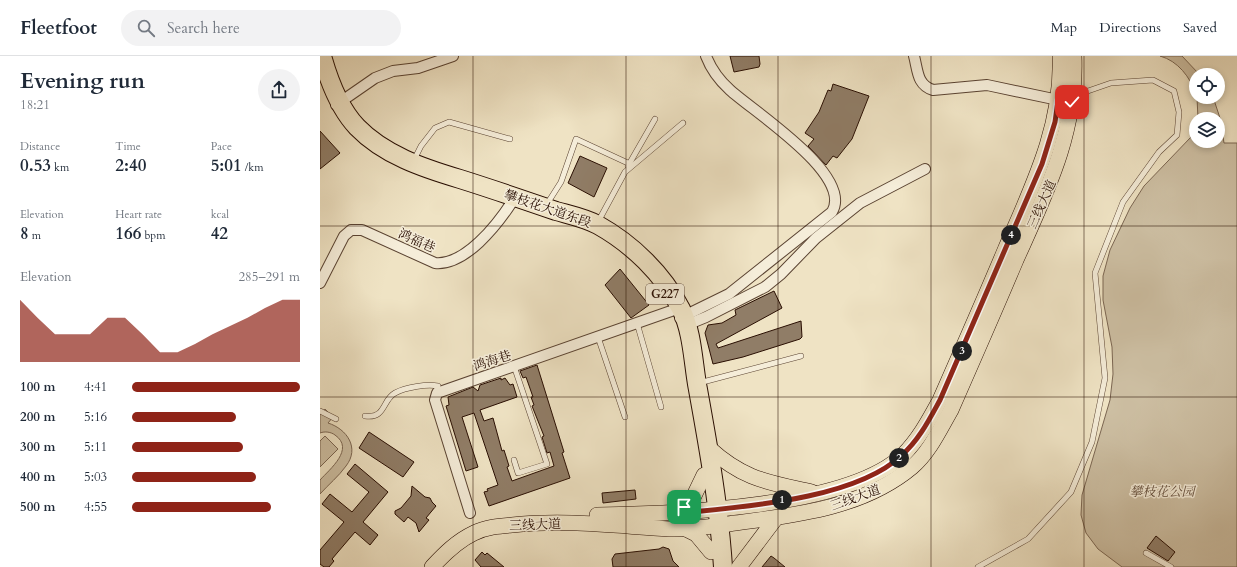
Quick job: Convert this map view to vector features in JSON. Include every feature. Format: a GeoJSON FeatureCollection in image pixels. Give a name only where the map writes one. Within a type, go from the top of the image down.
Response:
{"type":"FeatureCollection","features":[{"type":"Feature","properties":{"kind":"highway","name":"攀枝花大道东段"},"geometry":{"type":"LineString","coordinates":[[322,56],[337,104]]}},
{"type":"Feature","properties":{"kind":"highway","name":"攀枝花大道东段"},"geometry":{"type":"LineString","coordinates":[[320,73],[354,132],[378,152],[434,178],[512,202],[544,209]]}},
{"type":"Feature","properties":{"kind":"highway","name":"攀枝花大道东段"},"geometry":{"type":"LineString","coordinates":[[411,166],[437,173],[595,227],[620,246],[641,265],[660,287],[680,320],[710,448],[714,518],[711,560]]}},
{"type":"Feature","properties":{"kind":"highway","name":"攀枝花大道东段"},"geometry":{"type":"LineString","coordinates":[[694,384],[704,475],[723,567]]}},
{"type":"Feature","properties":{"kind":"main road","name":"三线大道"},"geometry":{"type":"LineString","coordinates":[[421,567],[454,535],[472,525],[490,519],[530,515],[686,528],[714,518],[780,500],[819,493],[854,483],[880,472],[902,456],[921,434],[940,400],[1042,164],[1055,122],[1068,98],[1061,79],[1060,56]]}},
{"type":"Feature","properties":{"kind":"main road","name":"三线大道"},"geometry":{"type":"LineString","coordinates":[[432,567],[459,541],[475,532],[492,527],[530,523],[599,520],[672,514],[714,518],[776,518],[824,508],[860,498],[887,485],[913,467],[933,443],[951,410],[1056,170],[1069,126],[1068,98],[1074,56]]}},
{"type":"Feature","properties":{"kind":"main road"},"geometry":{"type":"LineString","coordinates":[[710,448],[727,464],[758,480],[819,493]]}},
{"type":"Feature","properties":{"kind":"main road"},"geometry":{"type":"LineString","coordinates":[[672,514],[692,500],[704,475]]}},
{"type":"Feature","properties":{"kind":"main road"},"geometry":{"type":"LineString","coordinates":[[739,567],[776,518]]}},
{"type":"Feature","properties":{"kind":"main road"},"geometry":{"type":"LineString","coordinates":[[686,528],[696,534],[711,560]]}},
{"type":"Feature","properties":{"kind":"street"},"geometry":{"type":"LineString","coordinates":[[337,104],[375,78],[393,71],[418,68],[453,56]]}},
{"type":"Feature","properties":{"kind":"street"},"geometry":{"type":"LineString","coordinates":[[680,320],[729,294],[832,212],[837,199],[826,175],[812,159],[731,91],[717,76],[706,56]]}},
{"type":"Feature","properties":{"kind":"street"},"geometry":{"type":"LineString","coordinates":[[914,56],[920,82],[926,88],[933,90],[987,85],[1068,98]]}},
{"type":"Feature","properties":{"kind":"street"},"geometry":{"type":"LineString","coordinates":[[680,320],[712,314],[765,287],[781,274],[816,238],[860,203],[925,169]]}},
{"type":"Feature","properties":{"kind":"street","name":"鸿福巷"},"geometry":{"type":"LineString","coordinates":[[320,283],[344,236],[351,230],[362,230],[435,263],[445,264],[485,237],[500,221],[512,202]]}},
{"type":"Feature","properties":{"kind":"street","name":"鸿海巷"},"geometry":{"type":"LineString","coordinates":[[435,398],[439,391],[475,382],[514,366],[637,323],[680,320]]}},
{"type":"Feature","properties":{"kind":"street"},"geometry":{"type":"LineString","coordinates":[[435,398],[470,513]]}},
{"type":"Feature","properties":{"kind":"lane"},"geometry":{"type":"LineString","coordinates":[[978,567],[1028,539],[1071,492],[1092,442],[1105,378],[1095,274],[1123,202],[1159,152],[1177,135],[1179,112],[1174,91],[1152,80],[1111,83],[1068,98]]}},
{"type":"Feature","properties":{"kind":"lane"},"geometry":{"type":"LineString","coordinates":[[595,227],[655,119]]}},
{"type":"Feature","properties":{"kind":"lane"},"geometry":{"type":"LineString","coordinates":[[411,166],[422,146],[435,128],[449,122],[510,139]]}},
{"type":"Feature","properties":{"kind":"lane"},"geometry":{"type":"LineString","coordinates":[[625,172],[683,123]]}},
{"type":"Feature","properties":{"kind":"lane"},"geometry":{"type":"LineString","coordinates":[[544,209],[561,182],[576,139],[630,164]]}},
{"type":"Feature","properties":{"kind":"lane"},"geometry":{"type":"LineString","coordinates":[[637,323],[662,406]]}},
{"type":"Feature","properties":{"kind":"lane"},"geometry":{"type":"LineString","coordinates":[[598,337],[625,417]]}},
{"type":"Feature","properties":{"kind":"lane"},"geometry":{"type":"LineString","coordinates":[[694,384],[801,356]]}},
{"type":"Feature","properties":{"kind":"lane"},"geometry":{"type":"LineString","coordinates":[[514,366],[547,464],[518,473],[514,460]]}},
{"type":"Feature","properties":{"kind":"lane"},"geometry":{"type":"LineString","coordinates":[[365,416],[372,417],[379,414],[394,393],[428,384],[438,386],[435,398]]}},
{"type":"Feature","properties":{"kind":"lane"},"geometry":{"type":"LineString","coordinates":[[320,411],[336,419]]}},
{"type":"Feature","properties":{"kind":"lane"},"geometry":{"type":"LineString","coordinates":[[1146,553],[1171,567]]}},
{"type":"Feature","properties":{"kind":"green space"},"geometry":{"type":"Polygon","coordinates":[[[1160,56],[1182,56],[1193,68],[1189,68],[1189,80],[1178,66],[1160,56]]]}},
{"type":"Feature","properties":{"kind":"green space","name":"攀枝花公园"},"geometry":{"type":"Polygon","coordinates":[[[1197,104],[1215,104],[1218,112],[1198,112],[1197,104]]]}},
{"type":"Feature","properties":{"kind":"green space","name":"攀枝花公园"},"geometry":{"type":"Polygon","coordinates":[[[1189,139],[1189,148],[1225,148],[1225,143],[1237,143],[1237,567],[1122,567],[1098,549],[1086,533],[1081,515],[1082,495],[1110,400],[1113,374],[1112,347],[1103,300],[1103,276],[1110,250],[1130,208],[1144,186],[1189,139]]]}},
{"type":"Feature","properties":{"kind":"green space"},"geometry":{"type":"Polygon","coordinates":[[[325,409],[333,417],[328,423],[346,434],[352,453],[343,470],[320,494],[320,480],[339,459],[342,452],[341,441],[335,435],[326,432],[320,433],[320,415],[325,409]]]}},
{"type":"Feature","properties":{"kind":"green space"},"geometry":{"type":"Polygon","coordinates":[[[325,436],[338,449],[320,467],[320,441],[325,436]]]}},
{"type":"Feature","properties":{"kind":"building"},"geometry":{"type":"Polygon","coordinates":[[[730,56],[759,56],[760,64],[759,67],[734,72],[730,56]]]}},
{"type":"Feature","properties":{"kind":"building"},"geometry":{"type":"Polygon","coordinates":[[[833,84],[869,96],[852,139],[837,158],[833,156],[826,165],[808,146],[814,139],[805,133],[819,112],[828,90],[831,91],[833,84]]]}},
{"type":"Feature","properties":{"kind":"building"},"geometry":{"type":"Polygon","coordinates":[[[320,131],[340,153],[320,169],[320,131]]]}},
{"type":"Feature","properties":{"kind":"building"},"geometry":{"type":"Polygon","coordinates":[[[580,156],[607,168],[594,197],[568,183],[580,156]]]}},
{"type":"Feature","properties":{"kind":"building"},"geometry":{"type":"Polygon","coordinates":[[[620,269],[649,305],[631,318],[605,285],[620,269]]]}},
{"type":"Feature","properties":{"kind":"building"},"geometry":{"type":"Polygon","coordinates":[[[774,291],[782,308],[716,344],[718,348],[801,321],[802,337],[800,339],[743,357],[713,364],[705,333],[708,325],[722,323],[736,315],[735,310],[774,291]]]}},
{"type":"Feature","properties":{"kind":"building"},"geometry":{"type":"Polygon","coordinates":[[[537,365],[564,452],[562,453],[570,478],[489,506],[484,492],[488,491],[487,489],[498,485],[474,413],[462,417],[478,467],[466,471],[446,406],[449,405],[448,397],[473,387],[478,391],[480,385],[505,378],[510,385],[513,384],[517,397],[480,410],[484,421],[493,418],[502,451],[504,450],[509,466],[507,467],[512,481],[554,466],[550,452],[547,453],[542,437],[544,436],[532,406],[534,405],[531,397],[533,397],[526,377],[523,378],[520,371],[537,365]]]}},
{"type":"Feature","properties":{"kind":"building"},"geometry":{"type":"Polygon","coordinates":[[[369,432],[414,462],[403,477],[359,448],[369,432]]]}},
{"type":"Feature","properties":{"kind":"building"},"geometry":{"type":"Polygon","coordinates":[[[355,464],[388,492],[363,522],[378,535],[370,545],[355,532],[332,559],[334,561],[329,567],[324,567],[320,564],[320,550],[344,522],[322,504],[330,494],[352,512],[369,492],[347,474],[355,464]]]}},
{"type":"Feature","properties":{"kind":"building"},"geometry":{"type":"Polygon","coordinates":[[[412,486],[425,497],[430,498],[436,506],[426,518],[429,520],[419,532],[416,523],[408,517],[404,522],[395,514],[395,511],[401,508],[411,496],[412,486]]]}},
{"type":"Feature","properties":{"kind":"building"},"geometry":{"type":"Polygon","coordinates":[[[635,490],[636,499],[603,503],[602,493],[635,490]]]}},
{"type":"Feature","properties":{"kind":"building"},"geometry":{"type":"Polygon","coordinates":[[[1156,536],[1175,552],[1168,561],[1147,548],[1156,536]]]}},
{"type":"Feature","properties":{"kind":"building"},"geometry":{"type":"Polygon","coordinates":[[[663,547],[669,549],[673,561],[679,567],[613,567],[612,559],[615,554],[659,549],[663,547]]]}},
{"type":"Feature","properties":{"kind":"building"},"geometry":{"type":"Polygon","coordinates":[[[482,552],[485,555],[487,553],[504,567],[481,567],[475,560],[482,552]]]}},
{"type":"Feature","properties":{"kind":"building"},"geometry":{"type":"Polygon","coordinates":[[[771,556],[774,558],[785,567],[762,567],[771,556]]]}},
{"type":"Feature","properties":{"kind":"route"},"geometry":{"type":"LineString","coordinates":[[684,507],[672,514],[780,500],[819,493],[854,483],[880,472],[902,456],[921,434],[940,400],[1042,164],[1055,122],[1058,101],[1072,102]]}}]}
